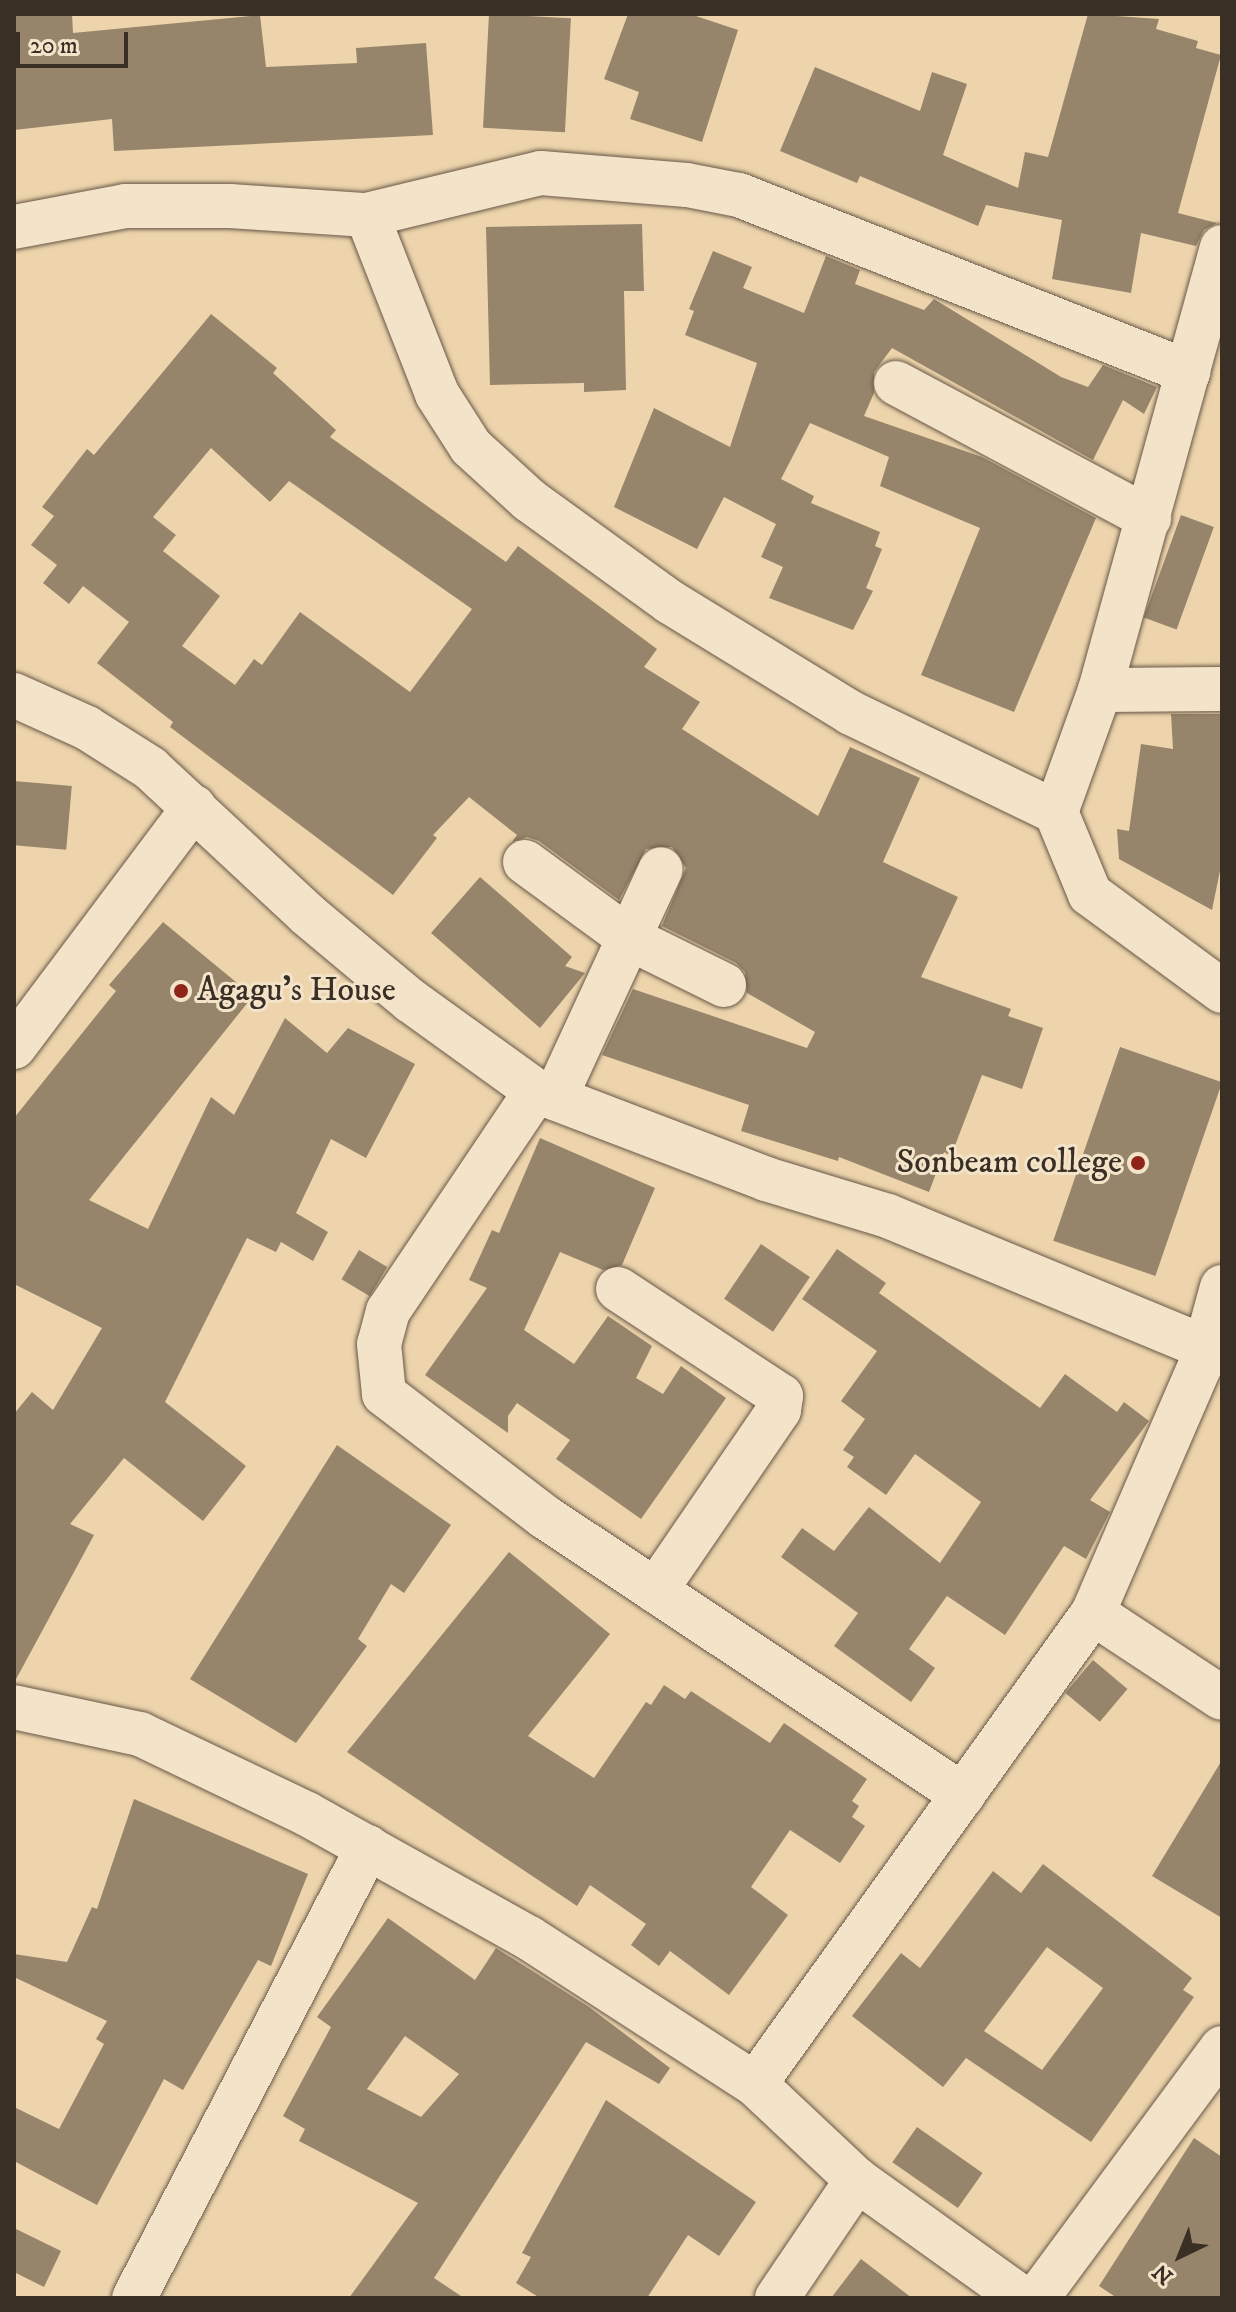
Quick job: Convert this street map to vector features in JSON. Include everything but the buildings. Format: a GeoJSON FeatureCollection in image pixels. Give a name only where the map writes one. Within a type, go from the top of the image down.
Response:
{"type":"FeatureCollection","features":[{"type":"Feature","properties":{"kind":"street"},"geometry":{"type":"LineString","coordinates":[[14,227],[125,206],[230,206],[367,215],[541,173],[687,185],[739,195],[1188,372]]}},
{"type":"Feature","properties":{"kind":"street"},"geometry":{"type":"LineString","coordinates":[[367,215],[437,394],[471,447],[529,500],[670,602],[851,713],[1056,812],[1090,894],[1222,991]]}},
{"type":"Feature","properties":{"kind":"street"},"geometry":{"type":"LineString","coordinates":[[1056,812],[1100,690],[1222,247]]}},
{"type":"Feature","properties":{"kind":"street"},"geometry":{"type":"LineString","coordinates":[[896,383],[1149,518]]}},
{"type":"Feature","properties":{"kind":"street"},"geometry":{"type":"LineString","coordinates":[[1100,690],[1222,689]]}},
{"type":"Feature","properties":{"kind":"street"},"geometry":{"type":"LineString","coordinates":[[14,695],[87,728],[150,768],[308,915],[411,1001],[545,1095],[766,1179],[888,1216],[1209,1362]]}},
{"type":"Feature","properties":{"kind":"street"},"geometry":{"type":"LineString","coordinates":[[14,1047],[194,807]]}},
{"type":"Feature","properties":{"kind":"street"},"geometry":{"type":"LineString","coordinates":[[525,862],[629,938],[724,985]]}},
{"type":"Feature","properties":{"kind":"street"},"geometry":{"type":"LineString","coordinates":[[661,869],[629,938],[545,1095],[388,1311],[379,1344],[384,1394],[545,1517],[963,1795]]}},
{"type":"Feature","properties":{"kind":"street"},"geometry":{"type":"LineString","coordinates":[[755,2084],[1093,1613],[1209,1362],[1222,1287]]}},
{"type":"Feature","properties":{"kind":"street"},"geometry":{"type":"LineString","coordinates":[[618,1289],[781,1396],[779,1410],[655,1591]]}},
{"type":"Feature","properties":{"kind":"street"},"geometry":{"type":"LineString","coordinates":[[1093,1613],[1222,1698]]}},
{"type":"Feature","properties":{"kind":"street"},"geometry":{"type":"LineString","coordinates":[[14,1707],[140,1734],[368,1847],[529,1938],[755,2084],[857,2180],[1022,2298]]}},
{"type":"Feature","properties":{"kind":"street"},"geometry":{"type":"LineString","coordinates":[[134,2298],[368,1847]]}},
{"type":"Feature","properties":{"kind":"street"},"geometry":{"type":"LineString","coordinates":[[1037,2298],[1222,2048]]}},
{"type":"Feature","properties":{"kind":"street"},"geometry":{"type":"LineString","coordinates":[[777,2298],[857,2180]]}},
{"type":"Feature","properties":{"kind":"place","name":"Agagu's House"},"geometry":{"type":"Point","coordinates":[181,991]}},
{"type":"Feature","properties":{"kind":"place","name":"Sonbeam college"},"geometry":{"type":"Point","coordinates":[1138,1163]}}]}
